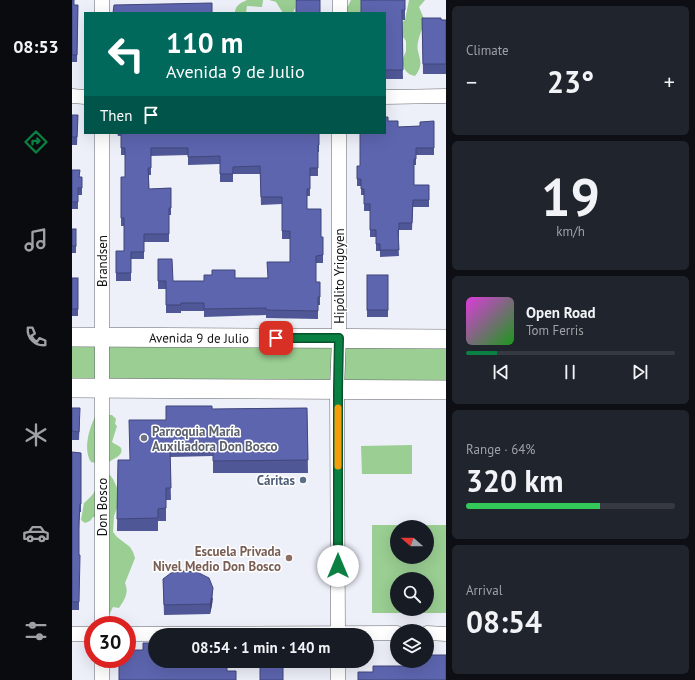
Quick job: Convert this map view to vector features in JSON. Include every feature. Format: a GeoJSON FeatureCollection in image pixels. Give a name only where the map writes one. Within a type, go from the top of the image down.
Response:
{"type":"FeatureCollection","features":[{"type":"Feature","properties":{"kind":"main road","name":"Avenida 9 de Julio"},"geometry":{"type":"LineString","coordinates":[[72,337],[446,339]]}},
{"type":"Feature","properties":{"kind":"main road"},"geometry":{"type":"LineString","coordinates":[[72,388],[446,390]]}},
{"type":"Feature","properties":{"kind":"street"},"geometry":{"type":"LineString","coordinates":[[102,0],[102,12]]}},
{"type":"Feature","properties":{"kind":"street"},"geometry":{"type":"LineString","coordinates":[[340,0],[340,12]]}},
{"type":"Feature","properties":{"kind":"street"},"geometry":{"type":"LineString","coordinates":[[72,96],[84,97]]}},
{"type":"Feature","properties":{"kind":"street"},"geometry":{"type":"LineString","coordinates":[[386,96],[446,96]]}},
{"type":"Feature","properties":{"kind":"street","name":"Brandsen"},"geometry":{"type":"LineString","coordinates":[[102,134],[102,388]]}},
{"type":"Feature","properties":{"kind":"street","name":"Hipólito Yrigoyen"},"geometry":{"type":"LineString","coordinates":[[338,628],[339,134]]}},
{"type":"Feature","properties":{"kind":"street","name":"Don Bosco"},"geometry":{"type":"LineString","coordinates":[[102,388],[102,616]]}},
{"type":"Feature","properties":{"kind":"street"},"geometry":{"type":"LineString","coordinates":[[374,633],[390,633]]}},
{"type":"Feature","properties":{"kind":"street"},"geometry":{"type":"LineString","coordinates":[[434,633],[446,634]]}},
{"type":"Feature","properties":{"kind":"street"},"geometry":{"type":"LineString","coordinates":[[72,634],[84,634]]}},
{"type":"Feature","properties":{"kind":"street"},"geometry":{"type":"LineString","coordinates":[[136,634],[148,634]]}},
{"type":"Feature","properties":{"kind":"street"},"geometry":{"type":"LineString","coordinates":[[102,668],[102,680]]}},
{"type":"Feature","properties":{"kind":"street"},"geometry":{"type":"LineString","coordinates":[[338,668],[338,680]]}},
{"type":"Feature","properties":{"kind":"green space"},"geometry":{"type":"Polygon","coordinates":[[[247,0],[263,0],[262,7],[247,6],[246,12],[235,12],[238,5],[247,0]]]}},
{"type":"Feature","properties":{"kind":"green space"},"geometry":{"type":"Polygon","coordinates":[[[269,0],[295,0],[293,12],[282,12],[276,2],[269,0]]]}},
{"type":"Feature","properties":{"kind":"green space"},"geometry":{"type":"Polygon","coordinates":[[[351,0],[363,0],[363,12],[341,12],[348,6],[351,0]]]}},
{"type":"Feature","properties":{"kind":"green space"},"geometry":{"type":"Polygon","coordinates":[[[409,0],[425,0],[419,7],[425,21],[418,42],[420,67],[415,76],[407,73],[403,66],[406,41],[403,37],[389,30],[405,20],[409,0]]]}},
{"type":"Feature","properties":{"kind":"green space"},"geometry":{"type":"Polygon","coordinates":[[[72,344],[446,345],[446,381],[72,380],[72,344]]]}},
{"type":"Feature","properties":{"kind":"green space"},"geometry":{"type":"Polygon","coordinates":[[[105,413],[112,415],[116,419],[115,424],[117,426],[112,442],[121,448],[121,453],[108,463],[91,462],[87,451],[89,432],[96,415],[105,413]]]}},
{"type":"Feature","properties":{"kind":"green space"},"geometry":{"type":"Polygon","coordinates":[[[412,445],[412,474],[362,474],[361,446],[412,445]]]}},
{"type":"Feature","properties":{"kind":"green space"},"geometry":{"type":"Polygon","coordinates":[[[110,475],[120,494],[120,500],[114,516],[113,532],[130,547],[135,558],[125,583],[127,590],[126,596],[119,608],[113,607],[108,616],[95,616],[97,590],[95,573],[99,562],[98,518],[93,517],[90,521],[85,523],[81,520],[84,503],[93,494],[100,480],[110,475]]]}},
{"type":"Feature","properties":{"kind":"green space"},"geometry":{"type":"Polygon","coordinates":[[[372,525],[390,525],[390,564],[434,564],[434,525],[446,525],[446,613],[434,613],[434,572],[390,572],[390,613],[372,613],[372,525]]]}},
{"type":"Feature","properties":{"kind":"building"},"geometry":{"type":"Polygon","coordinates":[[[72,0],[74,0],[74,5],[78,5],[77,55],[72,55],[72,0]]]}},
{"type":"Feature","properties":{"kind":"building"},"geometry":{"type":"Polygon","coordinates":[[[296,0],[320,0],[320,12],[296,12],[296,0]]]}},
{"type":"Feature","properties":{"kind":"building"},"geometry":{"type":"Polygon","coordinates":[[[361,0],[405,0],[405,10],[402,10],[403,70],[386,70],[386,12],[361,12],[361,0]]]}},
{"type":"Feature","properties":{"kind":"building"},"geometry":{"type":"Polygon","coordinates":[[[212,3],[212,12],[113,12],[114,5],[212,3]]]}},
{"type":"Feature","properties":{"kind":"building"},"geometry":{"type":"Polygon","coordinates":[[[422,18],[441,18],[441,20],[446,20],[446,64],[423,64],[422,18]]]}},
{"type":"Feature","properties":{"kind":"building"},"geometry":{"type":"Polygon","coordinates":[[[72,115],[78,115],[77,137],[72,137],[72,115]]]}},
{"type":"Feature","properties":{"kind":"building"},"geometry":{"type":"Polygon","coordinates":[[[386,117],[388,117],[388,121],[398,121],[398,127],[420,126],[420,122],[434,121],[434,148],[416,148],[416,159],[414,159],[414,185],[429,185],[429,200],[413,200],[412,223],[399,223],[399,250],[380,250],[380,244],[376,244],[376,230],[370,230],[370,204],[364,204],[364,189],[361,189],[361,179],[357,179],[357,166],[360,166],[360,134],[386,134],[386,117]]]}},
{"type":"Feature","properties":{"kind":"building"},"geometry":{"type":"Polygon","coordinates":[[[121,134],[319,134],[318,168],[310,168],[310,189],[307,189],[307,209],[321,209],[321,237],[323,237],[323,255],[316,256],[316,282],[320,282],[318,311],[266,310],[266,308],[204,309],[204,303],[181,303],[181,305],[166,305],[166,281],[158,281],[158,259],[172,259],[173,281],[204,281],[204,275],[212,275],[212,270],[235,270],[235,278],[268,278],[267,262],[290,262],[290,231],[282,231],[282,197],[261,197],[260,166],[233,167],[233,174],[220,174],[220,156],[188,157],[188,148],[151,148],[151,168],[148,168],[149,189],[171,188],[169,234],[144,234],[144,252],[131,252],[131,273],[116,273],[116,251],[124,251],[124,218],[121,218],[121,177],[125,177],[125,148],[121,148],[121,134]]]}},
{"type":"Feature","properties":{"kind":"building"},"geometry":{"type":"Polygon","coordinates":[[[72,170],[80,170],[79,177],[82,177],[82,188],[78,188],[78,202],[72,202],[72,170]]]}},
{"type":"Feature","properties":{"kind":"building"},"geometry":{"type":"Polygon","coordinates":[[[72,229],[76,229],[76,246],[72,246],[72,229]]]}},
{"type":"Feature","properties":{"kind":"building"},"geometry":{"type":"Polygon","coordinates":[[[367,275],[388,275],[388,310],[367,310],[367,275]]]}},
{"type":"Feature","properties":{"kind":"building"},"geometry":{"type":"Polygon","coordinates":[[[72,278],[78,278],[78,309],[72,309],[72,278]]]}},
{"type":"Feature","properties":{"kind":"building"},"geometry":{"type":"Polygon","coordinates":[[[166,406],[212,406],[212,409],[307,408],[308,460],[213,461],[213,444],[170,445],[171,488],[166,488],[166,508],[158,509],[158,518],[117,519],[118,460],[130,460],[129,420],[166,420],[166,406]]]}},
{"type":"Feature","properties":{"kind":"building"},"geometry":{"type":"Polygon","coordinates":[[[72,408],[80,408],[79,432],[72,431],[72,408]]]}},
{"type":"Feature","properties":{"kind":"building"},"geometry":{"type":"Polygon","coordinates":[[[72,452],[81,453],[79,602],[72,602],[72,452]]]}},
{"type":"Feature","properties":{"kind":"building"},"geometry":{"type":"Polygon","coordinates":[[[183,571],[197,572],[209,578],[213,588],[210,604],[164,605],[163,579],[171,573],[183,571]]]}},
{"type":"Feature","properties":{"kind":"building"},"geometry":{"type":"Polygon","coordinates":[[[143,643],[148,643],[148,668],[227,668],[227,671],[236,671],[236,680],[119,680],[119,668],[136,668],[136,650],[143,650],[143,643]]]}},
{"type":"Feature","properties":{"kind":"building"},"geometry":{"type":"Polygon","coordinates":[[[434,655],[446,655],[446,680],[358,680],[358,672],[373,672],[374,666],[390,666],[390,668],[434,668],[434,655]]]}},
{"type":"Feature","properties":{"kind":"building"},"geometry":{"type":"Polygon","coordinates":[[[260,668],[283,668],[283,680],[260,680],[260,668]]]}},
{"type":"Feature","properties":{"kind":"slow traffic"},"geometry":{"type":"LineString","coordinates":[[338,408],[338,466]]}},
{"type":"Feature","properties":{"kind":"place","name":"Parroquia María Auxiliadora Don Bosco"},"geometry":{"type":"Point","coordinates":[144,438]}},
{"type":"Feature","properties":{"kind":"place","name":"Cáritas"},"geometry":{"type":"Point","coordinates":[303,480]}},
{"type":"Feature","properties":{"kind":"place","name":"Escuela Privada Nivel Medio Don Bosco"},"geometry":{"type":"Point","coordinates":[289,558]}},
{"type":"Feature","properties":{"kind":"route"},"geometry":{"type":"LineString","coordinates":[[276,338],[339,338],[338,566]]}}]}
